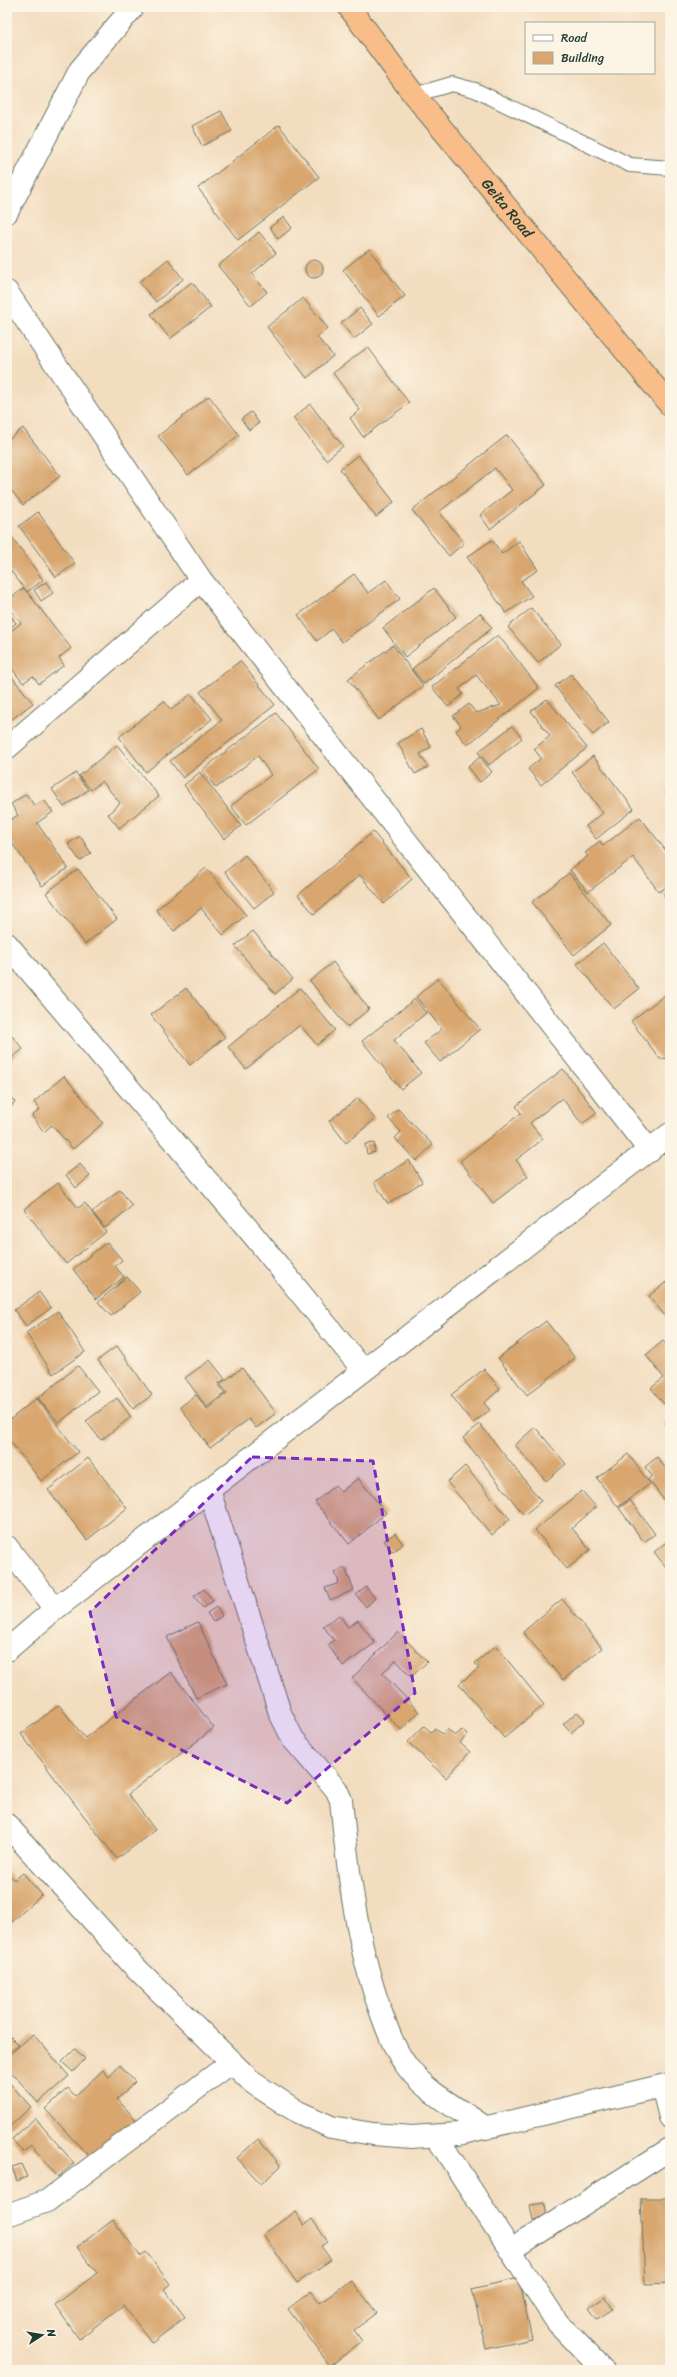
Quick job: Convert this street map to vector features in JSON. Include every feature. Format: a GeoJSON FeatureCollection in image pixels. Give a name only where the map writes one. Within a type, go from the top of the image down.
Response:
{"type":"FeatureCollection","features":[{"type":"Feature","properties":{"kind":"highway","name":"Geita Road"},"geometry":{"type":"LineString","coordinates":[[349,7],[414,95],[670,405]]}},
{"type":"Feature","properties":{"kind":"street"},"geometry":{"type":"LineString","coordinates":[[7,212],[80,70],[133,7]]}},
{"type":"Feature","properties":{"kind":"street"},"geometry":{"type":"LineString","coordinates":[[7,292],[202,580],[650,1151]]}},
{"type":"Feature","properties":{"kind":"street"},"geometry":{"type":"LineString","coordinates":[[7,748],[202,580]]}},
{"type":"Feature","properties":{"kind":"street"},"geometry":{"type":"LineString","coordinates":[[7,944],[254,1236],[363,1370]]}},
{"type":"Feature","properties":{"kind":"street"},"geometry":{"type":"LineString","coordinates":[[7,1650],[55,1609],[363,1370],[650,1151],[670,1134]]}},
{"type":"Feature","properties":{"kind":"street"},"geometry":{"type":"LineString","coordinates":[[209,1490],[280,1713],[293,1739],[336,1789],[341,1800],[357,1920],[374,1991],[390,2036],[410,2070],[424,2084],[486,2128]]}},
{"type":"Feature","properties":{"kind":"street"},"geometry":{"type":"LineString","coordinates":[[7,1547],[55,1609]]}},
{"type":"Feature","properties":{"kind":"street"},"geometry":{"type":"LineString","coordinates":[[7,1825],[132,1964],[253,2083],[298,2112],[331,2127],[373,2134],[436,2136],[458,2134],[666,2085],[670,2117]]}},
{"type":"Feature","properties":{"kind":"street"},"geometry":{"type":"LineString","coordinates":[[7,2215],[47,2201],[232,2062]]}},
{"type":"Feature","properties":{"kind":"street"},"geometry":{"type":"LineString","coordinates":[[436,2136],[557,2322],[603,2370]]}},
{"type":"Feature","properties":{"kind":"street"},"geometry":{"type":"LineString","coordinates":[[511,2250],[670,2150]]}},
{"type":"Feature","properties":{"kind":"lane"},"geometry":{"type":"LineString","coordinates":[[414,95],[452,84],[475,90],[630,165],[670,168]]}},
{"type":"Feature","properties":{"kind":"highlighted area"},"geometry":{"type":"Polygon","coordinates":[[[252,1457],[373,1461],[415,1693],[287,1803],[116,1717],[90,1612],[252,1457]]]}},
{"type":"Feature","properties":{"kind":"building"},"geometry":{"type":"Polygon","coordinates":[[[221,111],[232,131],[202,146],[192,126],[221,111]]]}},
{"type":"Feature","properties":{"kind":"building"},"geometry":{"type":"Polygon","coordinates":[[[279,125],[319,177],[238,240],[198,188],[279,125]]]}},
{"type":"Feature","properties":{"kind":"building"},"geometry":{"type":"Polygon","coordinates":[[[284,217],[292,228],[278,239],[270,227],[284,217]]]}},
{"type":"Feature","properties":{"kind":"building"},"geometry":{"type":"Polygon","coordinates":[[[259,232],[276,253],[252,274],[267,292],[251,306],[218,266],[259,232]]]}},
{"type":"Feature","properties":{"kind":"building"},"geometry":{"type":"Polygon","coordinates":[[[369,249],[405,296],[379,316],[343,270],[369,249]]]}},
{"type":"Feature","properties":{"kind":"building"},"geometry":{"type":"Polygon","coordinates":[[[168,259],[183,279],[156,302],[139,282],[168,259]]]}},
{"type":"Feature","properties":{"kind":"building"},"geometry":{"type":"Polygon","coordinates":[[[314,260],[318,261],[322,265],[322,273],[318,277],[314,278],[310,277],[306,273],[305,269],[306,265],[310,261],[314,260]]]}},
{"type":"Feature","properties":{"kind":"building"},"geometry":{"type":"Polygon","coordinates":[[[192,282],[211,307],[170,339],[151,314],[192,282]]]}},
{"type":"Feature","properties":{"kind":"building"},"geometry":{"type":"Polygon","coordinates":[[[303,298],[328,328],[317,337],[333,356],[307,378],[267,327],[303,298]]]}},
{"type":"Feature","properties":{"kind":"building"},"geometry":{"type":"Polygon","coordinates":[[[360,308],[373,324],[354,339],[341,323],[360,308]]]}},
{"type":"Feature","properties":{"kind":"building"},"geometry":{"type":"Polygon","coordinates":[[[368,347],[409,403],[363,437],[350,418],[360,410],[333,373],[368,347]]]}},
{"type":"Feature","properties":{"kind":"building"},"geometry":{"type":"Polygon","coordinates":[[[209,396],[239,435],[188,475],[158,436],[209,396]]]}},
{"type":"Feature","properties":{"kind":"building"},"geometry":{"type":"Polygon","coordinates":[[[310,404],[343,446],[326,460],[293,418],[310,404]]]}},
{"type":"Feature","properties":{"kind":"building"},"geometry":{"type":"Polygon","coordinates":[[[251,412],[259,423],[249,430],[241,419],[251,412]]]}},
{"type":"Feature","properties":{"kind":"building"},"geometry":{"type":"Polygon","coordinates":[[[23,428],[60,476],[23,505],[7,485],[7,458],[9,456],[7,441],[23,428]]]}},
{"type":"Feature","properties":{"kind":"building"},"geometry":{"type":"Polygon","coordinates":[[[507,435],[546,485],[490,529],[480,515],[512,490],[495,468],[439,512],[464,543],[449,556],[412,510],[507,435]]]}},
{"type":"Feature","properties":{"kind":"building"},"geometry":{"type":"Polygon","coordinates":[[[358,455],[394,502],[376,517],[340,469],[358,455]]]}},
{"type":"Feature","properties":{"kind":"building"},"geometry":{"type":"Polygon","coordinates":[[[38,512],[75,564],[56,577],[19,526],[38,512]]]}},
{"type":"Feature","properties":{"kind":"building"},"geometry":{"type":"Polygon","coordinates":[[[9,533],[43,580],[27,592],[7,566],[7,534],[9,533]]]}},
{"type":"Feature","properties":{"kind":"building"},"geometry":{"type":"Polygon","coordinates":[[[492,540],[502,554],[519,541],[538,570],[521,581],[532,596],[506,613],[467,557],[492,540]]]}},
{"type":"Feature","properties":{"kind":"building"},"geometry":{"type":"Polygon","coordinates":[[[354,574],[368,593],[386,580],[400,599],[342,642],[332,629],[317,641],[298,615],[354,574]]]}},
{"type":"Feature","properties":{"kind":"building"},"geometry":{"type":"Polygon","coordinates":[[[46,582],[53,593],[41,601],[34,590],[46,582]]]}},
{"type":"Feature","properties":{"kind":"building"},"geometry":{"type":"Polygon","coordinates":[[[24,588],[71,648],[59,658],[64,665],[39,684],[33,676],[23,683],[7,662],[7,634],[21,623],[7,605],[7,601],[24,588]]]}},
{"type":"Feature","properties":{"kind":"building"},"geometry":{"type":"Polygon","coordinates":[[[434,588],[456,617],[405,657],[383,628],[434,588]]]}},
{"type":"Feature","properties":{"kind":"building"},"geometry":{"type":"Polygon","coordinates":[[[531,608],[561,644],[538,663],[508,627],[531,608]]]}},
{"type":"Feature","properties":{"kind":"building"},"geometry":{"type":"Polygon","coordinates":[[[7,611],[16,623],[7,630],[7,611]]]}},
{"type":"Feature","properties":{"kind":"building"},"geometry":{"type":"Polygon","coordinates":[[[480,613],[492,628],[424,684],[412,669],[480,613]]]}},
{"type":"Feature","properties":{"kind":"building"},"geometry":{"type":"Polygon","coordinates":[[[498,635],[539,688],[467,745],[456,731],[461,726],[453,716],[469,704],[476,713],[501,705],[476,675],[459,689],[463,694],[448,707],[432,687],[498,635]]]}},
{"type":"Feature","properties":{"kind":"building"},"geometry":{"type":"Polygon","coordinates":[[[393,645],[423,686],[379,720],[348,679],[393,645]]]}},
{"type":"Feature","properties":{"kind":"building"},"geometry":{"type":"Polygon","coordinates":[[[240,661],[275,705],[183,778],[170,761],[222,720],[200,692],[240,661]]]}},
{"type":"Feature","properties":{"kind":"building"},"geometry":{"type":"Polygon","coordinates":[[[7,671],[33,703],[7,723],[7,671]]]}},
{"type":"Feature","properties":{"kind":"building"},"geometry":{"type":"Polygon","coordinates":[[[571,674],[609,722],[593,735],[555,686],[571,674]]]}},
{"type":"Feature","properties":{"kind":"building"},"geometry":{"type":"Polygon","coordinates":[[[191,694],[212,719],[146,772],[119,737],[164,701],[171,710],[191,694]]]}},
{"type":"Feature","properties":{"kind":"building"},"geometry":{"type":"Polygon","coordinates":[[[547,699],[587,748],[541,785],[528,769],[541,758],[534,749],[550,736],[531,711],[547,699]]]}},
{"type":"Feature","properties":{"kind":"building"},"geometry":{"type":"Polygon","coordinates":[[[276,713],[319,769],[246,825],[231,806],[271,775],[258,756],[216,788],[202,770],[276,713]]]}},
{"type":"Feature","properties":{"kind":"building"},"geometry":{"type":"Polygon","coordinates":[[[512,726],[522,738],[489,765],[478,752],[512,726]]]}},
{"type":"Feature","properties":{"kind":"building"},"geometry":{"type":"Polygon","coordinates":[[[421,729],[431,747],[420,754],[428,767],[415,774],[398,743],[421,729]]]}},
{"type":"Feature","properties":{"kind":"building"},"geometry":{"type":"Polygon","coordinates":[[[117,745],[159,796],[119,828],[108,814],[120,803],[102,781],[91,790],[79,776],[117,745]]]}},
{"type":"Feature","properties":{"kind":"building"},"geometry":{"type":"Polygon","coordinates":[[[593,756],[634,809],[596,839],[586,826],[603,813],[572,772],[593,756]]]}},
{"type":"Feature","properties":{"kind":"building"},"geometry":{"type":"Polygon","coordinates":[[[480,757],[492,772],[480,782],[468,767],[480,757]]]}},
{"type":"Feature","properties":{"kind":"building"},"geometry":{"type":"Polygon","coordinates":[[[200,772],[241,826],[224,839],[184,785],[200,772]]]}},
{"type":"Feature","properties":{"kind":"building"},"geometry":{"type":"Polygon","coordinates":[[[76,773],[88,790],[64,807],[52,789],[76,773]]]}},
{"type":"Feature","properties":{"kind":"building"},"geometry":{"type":"Polygon","coordinates":[[[670,789],[670,797],[666,792],[670,789]]]}},
{"type":"Feature","properties":{"kind":"building"},"geometry":{"type":"Polygon","coordinates":[[[26,794],[35,806],[44,800],[53,812],[37,823],[68,868],[42,886],[7,836],[7,822],[18,815],[11,804],[26,794]]]}},
{"type":"Feature","properties":{"kind":"building"},"geometry":{"type":"Polygon","coordinates":[[[640,817],[670,856],[670,884],[659,892],[633,857],[588,892],[570,870],[588,856],[585,853],[600,841],[603,846],[640,817]]]}},
{"type":"Feature","properties":{"kind":"building"},"geometry":{"type":"Polygon","coordinates":[[[373,832],[412,879],[384,904],[360,875],[314,914],[298,895],[373,832]]]}},
{"type":"Feature","properties":{"kind":"building"},"geometry":{"type":"Polygon","coordinates":[[[80,836],[91,853],[80,861],[68,844],[80,836]]]}},
{"type":"Feature","properties":{"kind":"building"},"geometry":{"type":"Polygon","coordinates":[[[245,855],[274,892],[254,908],[225,872],[245,855]]]}},
{"type":"Feature","properties":{"kind":"building"},"geometry":{"type":"Polygon","coordinates":[[[206,868],[246,915],[223,935],[201,908],[174,931],[156,910],[206,868]]]}},
{"type":"Feature","properties":{"kind":"building"},"geometry":{"type":"Polygon","coordinates":[[[78,869],[117,919],[85,944],[46,893],[78,869]]]}},
{"type":"Feature","properties":{"kind":"building"},"geometry":{"type":"Polygon","coordinates":[[[569,873],[611,925],[574,955],[532,902],[569,873]]]}},
{"type":"Feature","properties":{"kind":"building"},"geometry":{"type":"Polygon","coordinates":[[[670,890],[670,903],[664,895],[670,890]]]}},
{"type":"Feature","properties":{"kind":"building"},"geometry":{"type":"Polygon","coordinates":[[[253,931],[293,979],[275,994],[235,946],[253,931]]]}},
{"type":"Feature","properties":{"kind":"building"},"geometry":{"type":"Polygon","coordinates":[[[603,943],[639,989],[614,1009],[577,964],[603,943]]]}},
{"type":"Feature","properties":{"kind":"building"},"geometry":{"type":"Polygon","coordinates":[[[333,962],[369,1009],[347,1027],[310,981],[333,962]]]}},
{"type":"Feature","properties":{"kind":"building"},"geometry":{"type":"Polygon","coordinates":[[[438,978],[480,1029],[440,1062],[424,1043],[442,1029],[416,997],[438,978]]]}},
{"type":"Feature","properties":{"kind":"building"},"geometry":{"type":"Polygon","coordinates":[[[186,988],[225,1037],[190,1065],[151,1015],[186,988]]]}},
{"type":"Feature","properties":{"kind":"building"},"geometry":{"type":"Polygon","coordinates":[[[300,988],[335,1030],[317,1045],[300,1025],[246,1069],[228,1047],[300,988]]]}},
{"type":"Feature","properties":{"kind":"building"},"geometry":{"type":"Polygon","coordinates":[[[670,991],[670,1058],[660,1059],[631,1021],[670,991]]]}},
{"type":"Feature","properties":{"kind":"building"},"geometry":{"type":"Polygon","coordinates":[[[415,999],[426,1013],[394,1040],[421,1073],[401,1089],[362,1041],[415,999]]]}},
{"type":"Feature","properties":{"kind":"building"},"geometry":{"type":"Polygon","coordinates":[[[7,1030],[23,1049],[7,1062],[7,1030]]]}},
{"type":"Feature","properties":{"kind":"building"},"geometry":{"type":"Polygon","coordinates":[[[563,1069],[597,1113],[582,1124],[562,1098],[530,1123],[543,1139],[516,1160],[528,1176],[493,1203],[460,1161],[521,1113],[516,1106],[563,1069]]]}},
{"type":"Feature","properties":{"kind":"building"},"geometry":{"type":"Polygon","coordinates":[[[64,1076],[103,1123],[73,1149],[52,1125],[44,1132],[32,1116],[40,1109],[34,1102],[64,1076]]]}},
{"type":"Feature","properties":{"kind":"building"},"geometry":{"type":"Polygon","coordinates":[[[7,1096],[15,1101],[8,1112],[7,1111],[7,1096]]]}},
{"type":"Feature","properties":{"kind":"building"},"geometry":{"type":"Polygon","coordinates":[[[358,1098],[375,1119],[346,1143],[329,1121],[358,1098]]]}},
{"type":"Feature","properties":{"kind":"building"},"geometry":{"type":"Polygon","coordinates":[[[398,1109],[433,1145],[416,1161],[395,1138],[401,1132],[388,1118],[398,1109]]]}},
{"type":"Feature","properties":{"kind":"building"},"geometry":{"type":"Polygon","coordinates":[[[374,1143],[375,1152],[367,1154],[365,1144],[374,1143]]]}},
{"type":"Feature","properties":{"kind":"building"},"geometry":{"type":"Polygon","coordinates":[[[409,1160],[422,1182],[388,1204],[374,1182],[409,1160]]]}},
{"type":"Feature","properties":{"kind":"building"},"geometry":{"type":"Polygon","coordinates":[[[80,1164],[90,1176],[76,1188],[66,1175],[80,1164]]]}},
{"type":"Feature","properties":{"kind":"building"},"geometry":{"type":"Polygon","coordinates":[[[58,1183],[78,1208],[85,1203],[106,1232],[66,1264],[24,1209],[58,1183]]]}},
{"type":"Feature","properties":{"kind":"building"},"geometry":{"type":"Polygon","coordinates":[[[120,1190],[132,1206],[105,1228],[92,1212],[120,1190]]]}},
{"type":"Feature","properties":{"kind":"building"},"geometry":{"type":"Polygon","coordinates":[[[107,1242],[122,1260],[115,1266],[124,1277],[96,1299],[73,1269],[107,1242]]]}},
{"type":"Feature","properties":{"kind":"building"},"geometry":{"type":"Polygon","coordinates":[[[127,1277],[140,1292],[111,1316],[98,1302],[127,1277]]]}},
{"type":"Feature","properties":{"kind":"building"},"geometry":{"type":"Polygon","coordinates":[[[666,1282],[670,1287],[670,1322],[649,1296],[666,1282]]]}},
{"type":"Feature","properties":{"kind":"building"},"geometry":{"type":"Polygon","coordinates":[[[39,1292],[51,1308],[26,1326],[14,1310],[39,1292]]]}},
{"type":"Feature","properties":{"kind":"building"},"geometry":{"type":"Polygon","coordinates":[[[58,1311],[85,1352],[53,1374],[26,1333],[58,1311]]]}},
{"type":"Feature","properties":{"kind":"building"},"geometry":{"type":"Polygon","coordinates":[[[546,1321],[575,1358],[527,1395],[498,1358],[546,1321]]]}},
{"type":"Feature","properties":{"kind":"building"},"geometry":{"type":"Polygon","coordinates":[[[663,1341],[670,1350],[670,1399],[664,1404],[651,1388],[664,1378],[646,1355],[663,1341]]]}},
{"type":"Feature","properties":{"kind":"building"},"geometry":{"type":"Polygon","coordinates":[[[117,1346],[152,1395],[133,1409],[98,1360],[117,1346]]]}},
{"type":"Feature","properties":{"kind":"building"},"geometry":{"type":"Polygon","coordinates":[[[210,1360],[225,1379],[218,1384],[225,1393],[207,1407],[185,1378],[210,1360]]]}},
{"type":"Feature","properties":{"kind":"building"},"geometry":{"type":"Polygon","coordinates":[[[78,1366],[98,1391],[59,1423],[38,1398],[78,1366]]]}},
{"type":"Feature","properties":{"kind":"building"},"geometry":{"type":"Polygon","coordinates":[[[242,1368],[276,1413],[256,1428],[249,1419],[210,1448],[180,1407],[196,1395],[207,1409],[227,1393],[220,1384],[242,1368]]]}},
{"type":"Feature","properties":{"kind":"building"},"geometry":{"type":"Polygon","coordinates":[[[484,1369],[500,1389],[484,1403],[490,1410],[473,1423],[451,1395],[484,1369]]]}},
{"type":"Feature","properties":{"kind":"building"},"geometry":{"type":"Polygon","coordinates":[[[37,1398],[78,1452],[41,1481],[7,1437],[7,1422],[37,1398]]]}},
{"type":"Feature","properties":{"kind":"building"},"geometry":{"type":"Polygon","coordinates":[[[117,1398],[131,1417],[101,1440],[86,1421],[117,1398]]]}},
{"type":"Feature","properties":{"kind":"building"},"geometry":{"type":"Polygon","coordinates":[[[670,1418],[670,1429],[665,1423],[670,1418]]]}},
{"type":"Feature","properties":{"kind":"building"},"geometry":{"type":"Polygon","coordinates":[[[480,1424],[541,1501],[524,1515],[463,1438],[480,1424]]]}},
{"type":"Feature","properties":{"kind":"building"},"geometry":{"type":"Polygon","coordinates":[[[535,1427],[566,1464],[546,1481],[515,1445],[535,1427]]]}},
{"type":"Feature","properties":{"kind":"building"},"geometry":{"type":"Polygon","coordinates":[[[628,1454],[650,1484],[618,1507],[597,1478],[628,1454]]]}},
{"type":"Feature","properties":{"kind":"building"},"geometry":{"type":"Polygon","coordinates":[[[657,1457],[670,1474],[670,1508],[648,1479],[652,1476],[645,1467],[657,1457]]]}},
{"type":"Feature","properties":{"kind":"building"},"geometry":{"type":"Polygon","coordinates":[[[88,1458],[127,1508],[87,1540],[48,1490],[88,1458]]]}},
{"type":"Feature","properties":{"kind":"building"},"geometry":{"type":"Polygon","coordinates":[[[465,1466],[510,1519],[492,1535],[447,1482],[465,1466]]]}},
{"type":"Feature","properties":{"kind":"building"},"geometry":{"type":"Polygon","coordinates":[[[358,1478],[386,1513],[349,1544],[315,1502],[335,1485],[341,1492],[358,1478]]]}},
{"type":"Feature","properties":{"kind":"building"},"geometry":{"type":"Polygon","coordinates":[[[582,1491],[596,1507],[572,1528],[590,1550],[567,1569],[535,1530],[582,1491]]]}},
{"type":"Feature","properties":{"kind":"building"},"geometry":{"type":"Polygon","coordinates":[[[630,1500],[655,1534],[644,1542],[619,1508],[630,1500]]]}},
{"type":"Feature","properties":{"kind":"building"},"geometry":{"type":"Polygon","coordinates":[[[395,1533],[403,1544],[393,1552],[384,1541],[395,1533]]]}},
{"type":"Feature","properties":{"kind":"building"},"geometry":{"type":"Polygon","coordinates":[[[670,1539],[670,1572],[654,1552],[670,1539]]]}},
{"type":"Feature","properties":{"kind":"building"},"geometry":{"type":"Polygon","coordinates":[[[345,1568],[354,1590],[330,1600],[325,1588],[339,1583],[335,1572],[345,1568]]]}},
{"type":"Feature","properties":{"kind":"building"},"geometry":{"type":"Polygon","coordinates":[[[366,1587],[375,1598],[366,1607],[356,1595],[366,1587]]]}},
{"type":"Feature","properties":{"kind":"building"},"geometry":{"type":"Polygon","coordinates":[[[204,1589],[213,1601],[203,1608],[194,1596],[204,1589]]]}},
{"type":"Feature","properties":{"kind":"building"},"geometry":{"type":"Polygon","coordinates":[[[562,1599],[602,1648],[563,1680],[523,1632],[562,1599]]]}},
{"type":"Feature","properties":{"kind":"building"},"geometry":{"type":"Polygon","coordinates":[[[216,1607],[222,1616],[213,1622],[207,1613],[216,1607]]]}},
{"type":"Feature","properties":{"kind":"building"},"geometry":{"type":"Polygon","coordinates":[[[339,1615],[348,1627],[358,1620],[375,1643],[343,1666],[328,1645],[334,1640],[323,1626],[339,1615]]]}},
{"type":"Feature","properties":{"kind":"building"},"geometry":{"type":"Polygon","coordinates":[[[198,1622],[227,1684],[196,1698],[167,1637],[198,1622]]]}},
{"type":"Feature","properties":{"kind":"building"},"geometry":{"type":"Polygon","coordinates":[[[398,1632],[427,1662],[411,1677],[396,1660],[382,1673],[419,1712],[401,1730],[352,1678],[398,1632]]]}},
{"type":"Feature","properties":{"kind":"building"},"geometry":{"type":"Polygon","coordinates":[[[496,1646],[544,1705],[504,1738],[459,1684],[479,1668],[475,1663],[496,1646]]]}},
{"type":"Feature","properties":{"kind":"building"},"geometry":{"type":"Polygon","coordinates":[[[171,1672],[214,1728],[128,1794],[155,1830],[117,1859],[21,1734],[59,1705],[85,1738],[171,1672]]]}},
{"type":"Feature","properties":{"kind":"building"},"geometry":{"type":"Polygon","coordinates":[[[577,1712],[585,1720],[571,1733],[563,1724],[577,1712]]]}},
{"type":"Feature","properties":{"kind":"building"},"geometry":{"type":"Polygon","coordinates":[[[424,1726],[431,1732],[435,1728],[442,1734],[447,1729],[455,1736],[462,1730],[467,1735],[460,1743],[470,1752],[446,1778],[408,1742],[424,1726]]]}},
{"type":"Feature","properties":{"kind":"building"},"geometry":{"type":"Polygon","coordinates":[[[7,1871],[14,1880],[23,1873],[42,1895],[7,1926],[7,1871]]]}},
{"type":"Feature","properties":{"kind":"building"},"geometry":{"type":"Polygon","coordinates":[[[33,2034],[69,2076],[38,2103],[7,2067],[7,2057],[33,2034]]]}},
{"type":"Feature","properties":{"kind":"building"},"geometry":{"type":"Polygon","coordinates":[[[11,2037],[19,2045],[10,2052],[7,2049],[7,2040],[11,2037]]]}},
{"type":"Feature","properties":{"kind":"building"},"geometry":{"type":"Polygon","coordinates":[[[75,2049],[85,2059],[73,2072],[62,2062],[75,2049]]]}},
{"type":"Feature","properties":{"kind":"building"},"geometry":{"type":"Polygon","coordinates":[[[120,2065],[135,2082],[117,2099],[137,2121],[94,2162],[45,2109],[68,2088],[75,2096],[103,2070],[109,2077],[120,2065]]]}},
{"type":"Feature","properties":{"kind":"building"},"geometry":{"type":"Polygon","coordinates":[[[7,2080],[31,2107],[7,2129],[7,2080]]]}},
{"type":"Feature","properties":{"kind":"building"},"geometry":{"type":"Polygon","coordinates":[[[35,2118],[74,2163],[58,2177],[31,2145],[23,2152],[12,2139],[35,2118]]]}},
{"type":"Feature","properties":{"kind":"building"},"geometry":{"type":"Polygon","coordinates":[[[258,2139],[281,2166],[261,2184],[237,2158],[258,2139]]]}},
{"type":"Feature","properties":{"kind":"building"},"geometry":{"type":"Polygon","coordinates":[[[21,2164],[27,2177],[17,2181],[12,2167],[21,2164]]]}},
{"type":"Feature","properties":{"kind":"building"},"geometry":{"type":"Polygon","coordinates":[[[641,2198],[670,2198],[670,2283],[645,2284],[641,2198]]]}},
{"type":"Feature","properties":{"kind":"building"},"geometry":{"type":"Polygon","coordinates":[[[545,2203],[547,2218],[533,2220],[530,2205],[545,2203]]]}},
{"type":"Feature","properties":{"kind":"building"},"geometry":{"type":"Polygon","coordinates":[[[295,2212],[304,2225],[312,2219],[328,2242],[321,2246],[331,2260],[297,2283],[263,2234],[295,2212]]]}},
{"type":"Feature","properties":{"kind":"building"},"geometry":{"type":"Polygon","coordinates":[[[113,2220],[140,2256],[146,2252],[170,2284],[164,2289],[185,2317],[152,2343],[123,2305],[79,2339],[55,2305],[97,2273],[77,2247],[113,2220]]]}},
{"type":"Feature","properties":{"kind":"building"},"geometry":{"type":"Polygon","coordinates":[[[519,2278],[532,2339],[486,2349],[472,2289],[519,2278]]]}},
{"type":"Feature","properties":{"kind":"building"},"geometry":{"type":"Polygon","coordinates":[[[351,2280],[377,2313],[354,2330],[362,2341],[330,2366],[288,2309],[311,2291],[320,2303],[351,2280]]]}},
{"type":"Feature","properties":{"kind":"building"},"geometry":{"type":"Polygon","coordinates":[[[605,2297],[613,2309],[597,2319],[589,2308],[605,2297]]]}}]}
